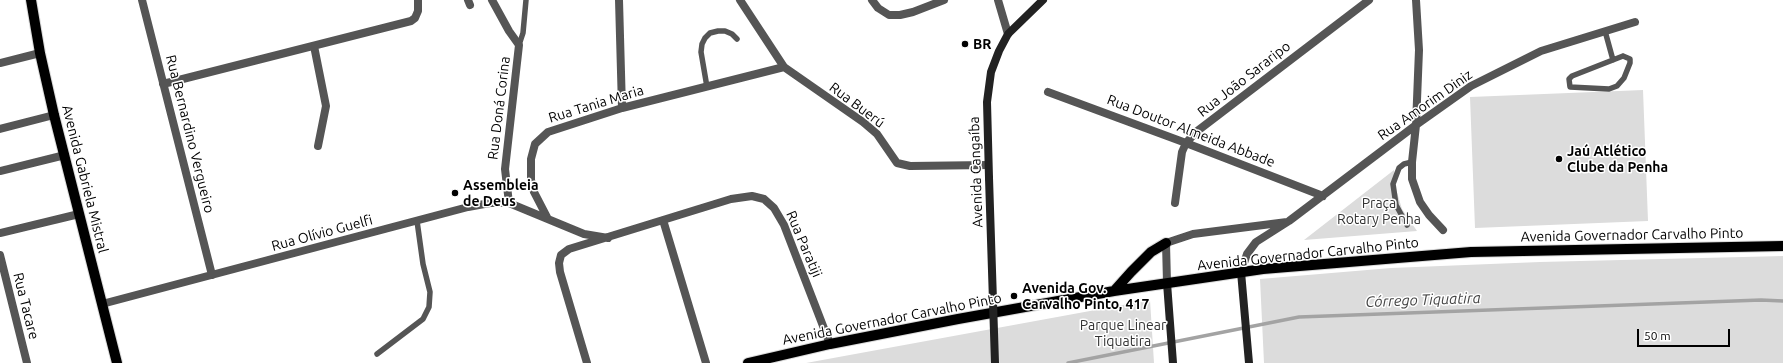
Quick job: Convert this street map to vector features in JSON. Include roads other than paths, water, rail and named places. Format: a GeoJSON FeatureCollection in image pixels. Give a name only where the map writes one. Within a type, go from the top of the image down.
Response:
{"type":"FeatureCollection","features":[{"type":"Feature","properties":{"kind":"main road","name":"Avenida Gabriela Mistral"},"geometry":{"type":"LineString","coordinates":[[31,0],[40,53],[54,115],[117,363]]}},
{"type":"Feature","properties":{"kind":"main road","name":"Avenida Cangaíba"},"geometry":{"type":"LineString","coordinates":[[994,363],[987,102],[991,72],[999,51],[1008,34],[1043,0]]}},
{"type":"Feature","properties":{"kind":"main road"},"geometry":{"type":"LineString","coordinates":[[1114,291],[1151,252],[1166,243]]}},
{"type":"Feature","properties":{"kind":"main road","name":"Avenida Governador Carvalho Pinto"},"geometry":{"type":"LineString","coordinates":[[748,363],[830,344],[1114,291],[1241,272],[1471,252],[1783,246]]}},
{"type":"Feature","properties":{"kind":"main road","name":"Rua Amorim Diniz"},"geometry":{"type":"LineString","coordinates":[[1241,272],[1249,363]]}},
{"type":"Feature","properties":{"kind":"main road"},"geometry":{"type":"LineString","coordinates":[[1167,283],[1173,363]]}},
{"type":"Feature","properties":{"kind":"street","name":"Rua Bernardino Vergueiro"},"geometry":{"type":"LineString","coordinates":[[142,0],[212,275]]}},
{"type":"Feature","properties":{"kind":"street"},"geometry":{"type":"LineString","coordinates":[[163,84],[411,21],[415,18],[418,11],[418,0]]}},
{"type":"Feature","properties":{"kind":"street","name":"Rua Doná Corina"},"geometry":{"type":"LineString","coordinates":[[492,0],[508,31],[519,45],[506,162],[509,203]]}},
{"type":"Feature","properties":{"kind":"street"},"geometry":{"type":"LineString","coordinates":[[619,0],[622,108]]}},
{"type":"Feature","properties":{"kind":"street","name":"Rua Buerú"},"geometry":{"type":"LineString","coordinates":[[740,0],[784,67],[877,134],[897,162],[903,165],[988,165]]}},
{"type":"Feature","properties":{"kind":"street"},"geometry":{"type":"LineString","coordinates":[[872,0],[878,8],[889,15],[900,15],[913,12],[944,0]]}},
{"type":"Feature","properties":{"kind":"street"},"geometry":{"type":"LineString","coordinates":[[998,0],[1008,34]]}},
{"type":"Feature","properties":{"kind":"street","name":"Rua João Sararipo"},"geometry":{"type":"LineString","coordinates":[[1186,142],[1196,132],[1368,0]]}},
{"type":"Feature","properties":{"kind":"street"},"geometry":{"type":"LineString","coordinates":[[1416,0],[1419,50],[1412,179],[1420,202],[1429,215],[1443,230]]}},
{"type":"Feature","properties":{"kind":"street","name":"Rua Amorim Diniz"},"geometry":{"type":"LineString","coordinates":[[1241,272],[1247,254],[1256,242],[1289,221],[1416,125],[1471,86],[1541,51],[1635,22]]}},
{"type":"Feature","properties":{"kind":"street"},"geometry":{"type":"LineString","coordinates":[[314,46],[326,106],[318,146]]}},
{"type":"Feature","properties":{"kind":"street"},"geometry":{"type":"LineString","coordinates":[[0,63],[40,53]]}},
{"type":"Feature","properties":{"kind":"street","name":"Rua Tania Maria"},"geometry":{"type":"LineString","coordinates":[[548,219],[534,192],[531,180],[531,159],[535,144],[548,132],[622,108],[784,67]]}},
{"type":"Feature","properties":{"kind":"street","name":"Rua Doutor Almeida Abbade"},"geometry":{"type":"LineString","coordinates":[[1048,92],[1186,142],[1323,196]]}},
{"type":"Feature","properties":{"kind":"street"},"geometry":{"type":"LineString","coordinates":[[0,129],[54,115]]}},
{"type":"Feature","properties":{"kind":"street"},"geometry":{"type":"LineString","coordinates":[[1175,203],[1180,164],[1186,142]]}},
{"type":"Feature","properties":{"kind":"street"},"geometry":{"type":"LineString","coordinates":[[0,171],[65,155]]}},
{"type":"Feature","properties":{"kind":"street","name":"Rua Paratiji"},"geometry":{"type":"LineString","coordinates":[[587,363],[560,272],[559,263],[561,255],[569,249],[662,220],[731,199],[752,196],[764,199],[774,208],[784,225],[830,344]]}},
{"type":"Feature","properties":{"kind":"street","name":"Rua Olívio Guelfi"},"geometry":{"type":"LineString","coordinates":[[102,304],[468,207],[490,203],[509,203],[548,219]]}},
{"type":"Feature","properties":{"kind":"street"},"geometry":{"type":"LineString","coordinates":[[0,233],[79,214]]}},
{"type":"Feature","properties":{"kind":"street"},"geometry":{"type":"LineString","coordinates":[[548,219],[584,234],[608,238]]}},
{"type":"Feature","properties":{"kind":"street"},"geometry":{"type":"LineString","coordinates":[[662,220],[706,363]]}},
{"type":"Feature","properties":{"kind":"street","name":"Rua Amorim Diniz"},"geometry":{"type":"LineString","coordinates":[[1166,243],[1193,234],[1289,221]]}},
{"type":"Feature","properties":{"kind":"street"},"geometry":{"type":"LineString","coordinates":[[1166,243],[1167,283]]}},
{"type":"Feature","properties":{"kind":"street","name":"Rua Tacare"},"geometry":{"type":"LineString","coordinates":[[0,255],[27,363]]}},
{"type":"Feature","properties":{"kind":"lane"},"geometry":{"type":"LineString","coordinates":[[519,45],[523,32],[526,0]]}},
{"type":"Feature","properties":{"kind":"lane"},"geometry":{"type":"LineString","coordinates":[[707,87],[701,52],[702,44],[705,38],[710,32],[725,31],[732,34],[737,39]]}},
{"type":"Feature","properties":{"kind":"lane"},"geometry":{"type":"LineString","coordinates":[[1605,31],[1613,60]]}},
{"type":"Feature","properties":{"kind":"lane"},"geometry":{"type":"LineString","coordinates":[[1623,56],[1630,59],[1630,63],[1624,78],[1617,86],[1609,89],[1570,87],[1569,79],[1572,76],[1613,60],[1623,56]]}},
{"type":"Feature","properties":{"kind":"lane"},"geometry":{"type":"LineString","coordinates":[[1407,225],[1396,205],[1393,184],[1399,168],[1412,162]]}},
{"type":"Feature","properties":{"kind":"lane"},"geometry":{"type":"LineString","coordinates":[[377,354],[423,319],[429,307],[430,292],[423,264],[417,221]]}},
{"type":"Feature","properties":{"kind":"waterway","name":"Córrego Tiquatira"},"geometry":{"type":"LineString","coordinates":[[1068,363],[1299,317],[1761,300],[1783,301]]}},
{"type":"Feature","properties":{"kind":"place","name":"BR"},"geometry":{"type":"Point","coordinates":[965,44]}},
{"type":"Feature","properties":{"kind":"place","name":"Jaú Atlético Clube da Penha"},"geometry":{"type":"Point","coordinates":[1559,159]}},
{"type":"Feature","properties":{"kind":"place","name":"Assembleia de Deus"},"geometry":{"type":"Point","coordinates":[455,193]}},
{"type":"Feature","properties":{"kind":"place","name":"Avenida Gov. Carvalho Pinto, 417"},"geometry":{"type":"Point","coordinates":[1014,296]}},
{"type":"Feature","properties":{"kind":"park label","name":"Praça Rotary Penha"},"geometry":{"type":"Point","coordinates":[1379,212]}},
{"type":"Feature","properties":{"kind":"park label","name":"Parque Linear Tiquatira"},"geometry":{"type":"Point","coordinates":[1123,334]}}]}
